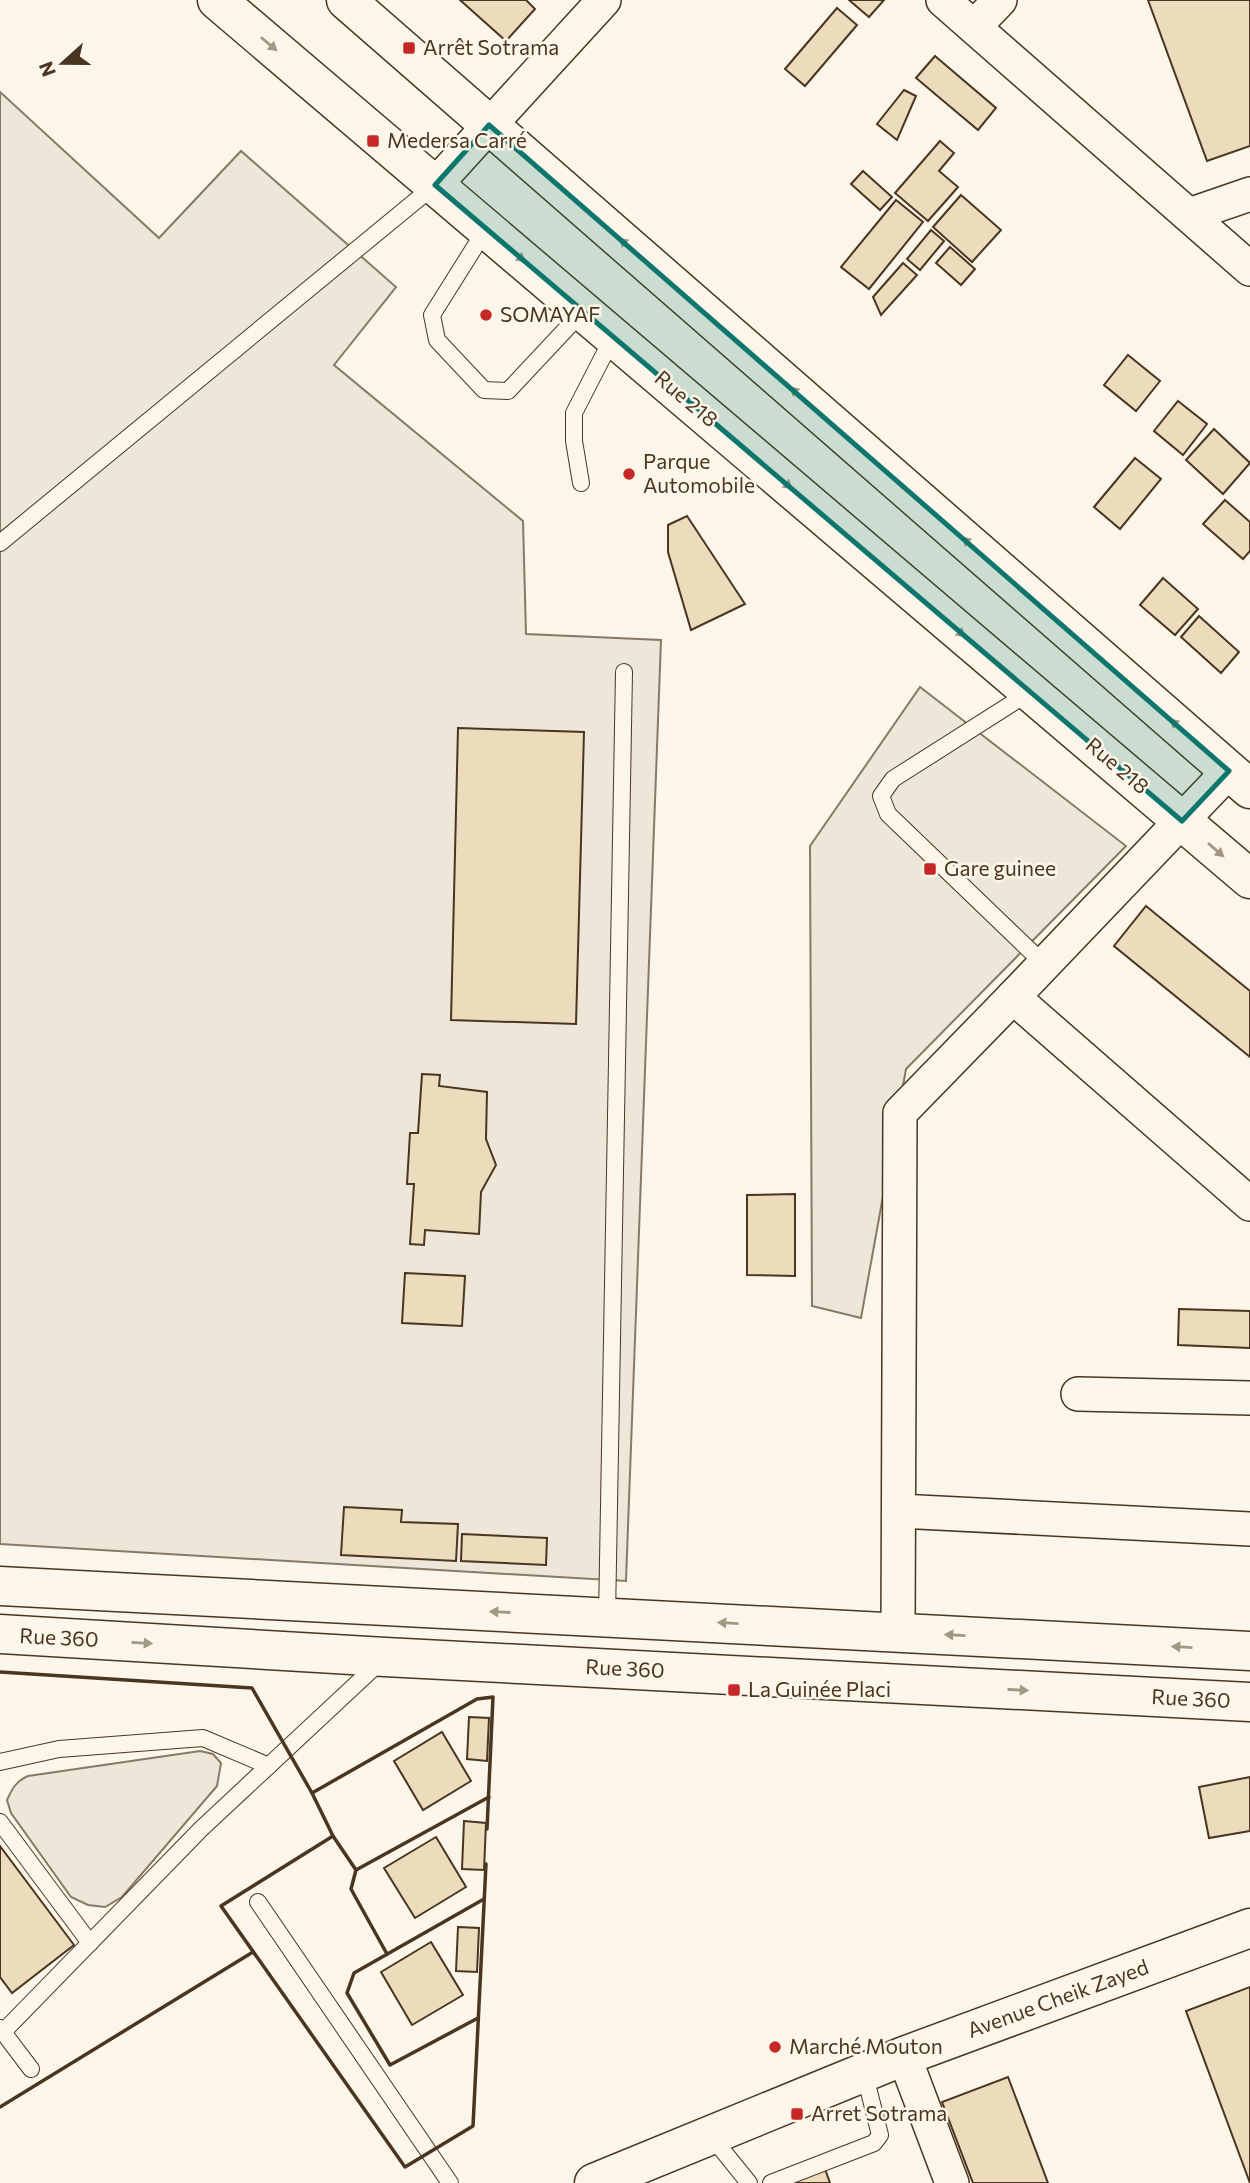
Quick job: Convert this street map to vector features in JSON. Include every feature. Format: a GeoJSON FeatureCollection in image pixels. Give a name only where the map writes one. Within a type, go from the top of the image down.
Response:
{"type":"FeatureCollection","features":[{"type":"Feature","properties":{"kind":"main road","name":"Rue 218"},"geometry":{"type":"LineString","coordinates":[[217,0],[1250,879]]}},
{"type":"Feature","properties":{"kind":"main road"},"geometry":{"type":"LineString","coordinates":[[346,0],[1240,780]]}},
{"type":"Feature","properties":{"kind":"main road"},"geometry":{"type":"LineString","coordinates":[[0,1586],[1250,1651]]}},
{"type":"Feature","properties":{"kind":"main road"},"geometry":{"type":"LineString","coordinates":[[898,1632],[901,1684]]}},
{"type":"Feature","properties":{"kind":"main road","name":"Rue 360"},"geometry":{"type":"LineString","coordinates":[[0,1634],[1250,1702]]}},
{"type":"Feature","properties":{"kind":"main road","name":"Avenue Cheik Zayed"},"geometry":{"type":"LineString","coordinates":[[594,2183],[904,2056],[1250,1928]]}},
{"type":"Feature","properties":{"kind":"street"},"geometry":{"type":"LineString","coordinates":[[435,185],[604,0]]}},
{"type":"Feature","properties":{"kind":"street"},"geometry":{"type":"LineString","coordinates":[[943,0],[1250,269]]}},
{"type":"Feature","properties":{"kind":"street"},"geometry":{"type":"LineString","coordinates":[[974,27],[1000,0]]}},
{"type":"Feature","properties":{"kind":"street"},"geometry":{"type":"LineString","coordinates":[[1189,215],[1250,194]]}},
{"type":"Feature","properties":{"kind":"street"},"geometry":{"type":"LineString","coordinates":[[898,1632],[900,1114],[1181,821],[1240,780]]}},
{"type":"Feature","properties":{"kind":"street"},"geometry":{"type":"LineString","coordinates":[[1013,997],[1250,1204]]}},
{"type":"Feature","properties":{"kind":"street"},"geometry":{"type":"LineString","coordinates":[[1078,1394],[1250,1398]]}},
{"type":"Feature","properties":{"kind":"street"},"geometry":{"type":"LineString","coordinates":[[899,1511],[1250,1529]]}},
{"type":"Feature","properties":{"kind":"street"},"geometry":{"type":"LineString","coordinates":[[904,2056],[952,2183]]}},
{"type":"Feature","properties":{"kind":"lane"},"geometry":{"type":"LineString","coordinates":[[0,543],[435,185]]}},
{"type":"Feature","properties":{"kind":"lane"},"geometry":{"type":"LineString","coordinates":[[486,229],[432,315],[437,340],[484,390],[508,391],[583,311]]}},
{"type":"Feature","properties":{"kind":"lane"},"geometry":{"type":"LineString","coordinates":[[581,484],[574,440],[574,413],[613,337]]}},
{"type":"Feature","properties":{"kind":"lane"},"geometry":{"type":"LineString","coordinates":[[607,1617],[624,672]]}},
{"type":"Feature","properties":{"kind":"lane"},"geometry":{"type":"LineString","coordinates":[[1030,692],[893,779],[881,796],[888,814],[1044,964]]}},
{"type":"Feature","properties":{"kind":"lane"},"geometry":{"type":"LineString","coordinates":[[31,2069],[2,2030],[201,1829],[385,1657]]}},
{"type":"Feature","properties":{"kind":"lane"},"geometry":{"type":"LineString","coordinates":[[0,1762],[59,1749],[203,1738],[269,1766]]}},
{"type":"Feature","properties":{"kind":"lane"},"geometry":{"type":"LineString","coordinates":[[0,1822],[90,1943]]}},
{"type":"Feature","properties":{"kind":"lane"},"geometry":{"type":"LineString","coordinates":[[258,1902],[450,2183]]}},
{"type":"Feature","properties":{"kind":"lane"},"geometry":{"type":"LineString","coordinates":[[771,2183],[874,2143],[880,2135],[864,2072]]}},
{"type":"Feature","properties":{"kind":"lane"},"geometry":{"type":"LineString","coordinates":[[710,2136],[749,2183]]}},
{"type":"Feature","properties":{"kind":"highlighted area"},"geometry":{"type":"Polygon","coordinates":[[[489,125],[1229,771],[1182,821],[435,185],[489,125]]]}},
{"type":"Feature","properties":{"kind":"shaded area"},"geometry":{"type":"Polygon","coordinates":[[[0,92],[159,238],[241,151],[396,287],[334,365],[523,521],[526,634],[661,640],[626,1581],[0,1544],[0,92]]]}},
{"type":"Feature","properties":{"kind":"shaded area"},"geometry":{"type":"Polygon","coordinates":[[[920,687],[1126,846],[906,1069],[861,1318],[812,1306],[810,846],[920,687]]]}},
{"type":"Feature","properties":{"kind":"shaded area"},"geometry":{"type":"Polygon","coordinates":[[[200,1751],[213,1754],[221,1763],[217,1786],[122,1897],[105,1907],[88,1905],[71,1897],[11,1813],[7,1800],[20,1780],[28,1776],[200,1751]]]}},
{"type":"Feature","properties":{"kind":"building"},"geometry":{"type":"Polygon","coordinates":[[[460,0],[526,0],[535,9],[506,41],[460,0]]]}},
{"type":"Feature","properties":{"kind":"building"},"geometry":{"type":"Polygon","coordinates":[[[849,0],[884,0],[869,17],[849,0]]]}},
{"type":"Feature","properties":{"kind":"building"},"geometry":{"type":"Polygon","coordinates":[[[1148,0],[1250,0],[1250,146],[1207,161],[1148,0]]]}},
{"type":"Feature","properties":{"kind":"building"},"geometry":{"type":"Polygon","coordinates":[[[837,8],[857,25],[805,86],[785,69],[837,8]]]}},
{"type":"Feature","properties":{"kind":"building"},"geometry":{"type":"Polygon","coordinates":[[[935,56],[996,108],[978,130],[916,78],[935,56]]]}},
{"type":"Feature","properties":{"kind":"building"},"geometry":{"type":"Polygon","coordinates":[[[904,90],[916,96],[897,140],[877,124],[904,90]]]}},
{"type":"Feature","properties":{"kind":"building"},"geometry":{"type":"Polygon","coordinates":[[[940,141],[954,153],[939,171],[958,187],[928,221],[895,193],[940,141]]]}},
{"type":"Feature","properties":{"kind":"building"},"geometry":{"type":"Polygon","coordinates":[[[863,171],[892,197],[880,210],[851,184],[863,171]]]}},
{"type":"Feature","properties":{"kind":"building"},"geometry":{"type":"Polygon","coordinates":[[[961,195],[1001,230],[972,262],[933,227],[961,195]]]}},
{"type":"Feature","properties":{"kind":"building"},"geometry":{"type":"Polygon","coordinates":[[[896,200],[923,222],[869,289],[841,267],[896,200]]]}},
{"type":"Feature","properties":{"kind":"building"},"geometry":{"type":"Polygon","coordinates":[[[931,230],[944,241],[920,270],[907,259],[931,230]]]}},
{"type":"Feature","properties":{"kind":"building"},"geometry":{"type":"Polygon","coordinates":[[[950,247],[975,269],[961,285],[936,263],[950,247]]]}},
{"type":"Feature","properties":{"kind":"building"},"geometry":{"type":"Polygon","coordinates":[[[903,263],[917,275],[881,315],[873,297],[903,263]]]}},
{"type":"Feature","properties":{"kind":"building"},"geometry":{"type":"Polygon","coordinates":[[[1128,355],[1160,381],[1136,411],[1104,385],[1128,355]]]}},
{"type":"Feature","properties":{"kind":"building"},"geometry":{"type":"Polygon","coordinates":[[[1178,401],[1207,424],[1183,455],[1154,431],[1178,401]]]}},
{"type":"Feature","properties":{"kind":"building"},"geometry":{"type":"Polygon","coordinates":[[[1214,429],[1250,463],[1223,494],[1186,460],[1214,429]]]}},
{"type":"Feature","properties":{"kind":"building"},"geometry":{"type":"Polygon","coordinates":[[[1135,458],[1161,479],[1120,529],[1094,507],[1135,458]]]}},
{"type":"Feature","properties":{"kind":"building"},"geometry":{"type":"Polygon","coordinates":[[[1225,500],[1250,522],[1250,551],[1243,559],[1203,524],[1225,500]]]}},
{"type":"Feature","properties":{"kind":"building"},"geometry":{"type":"Polygon","coordinates":[[[687,516],[745,604],[691,630],[668,552],[668,525],[687,516]]]}},
{"type":"Feature","properties":{"kind":"building"},"geometry":{"type":"Polygon","coordinates":[[[1163,578],[1198,609],[1175,635],[1140,605],[1163,578]]]}},
{"type":"Feature","properties":{"kind":"building"},"geometry":{"type":"Polygon","coordinates":[[[1199,616],[1239,652],[1221,673],[1181,637],[1199,616]]]}},
{"type":"Feature","properties":{"kind":"building"},"geometry":{"type":"Polygon","coordinates":[[[458,728],[584,732],[576,1024],[451,1020],[458,728]]]}},
{"type":"Feature","properties":{"kind":"building"},"geometry":{"type":"Polygon","coordinates":[[[1146,906],[1250,991],[1250,1057],[1114,946],[1146,906]]]}},
{"type":"Feature","properties":{"kind":"building"},"geometry":{"type":"Polygon","coordinates":[[[422,1074],[440,1075],[439,1086],[487,1092],[486,1139],[496,1165],[481,1192],[479,1234],[425,1230],[424,1245],[410,1244],[414,1184],[407,1184],[410,1133],[418,1133],[422,1074]]]}},
{"type":"Feature","properties":{"kind":"building"},"geometry":{"type":"Polygon","coordinates":[[[795,1194],[795,1276],[747,1275],[747,1195],[795,1194]]]}},
{"type":"Feature","properties":{"kind":"building"},"geometry":{"type":"Polygon","coordinates":[[[405,1273],[465,1276],[462,1326],[402,1323],[405,1273]]]}},
{"type":"Feature","properties":{"kind":"building"},"geometry":{"type":"Polygon","coordinates":[[[1179,1309],[1250,1311],[1250,1348],[1178,1345],[1179,1309]]]}},
{"type":"Feature","properties":{"kind":"building"},"geometry":{"type":"Polygon","coordinates":[[[344,1507],[402,1510],[401,1522],[458,1524],[456,1561],[341,1555],[344,1507]]]}},
{"type":"Feature","properties":{"kind":"building"},"geometry":{"type":"Polygon","coordinates":[[[462,1534],[547,1538],[546,1565],[461,1561],[462,1534]]]}},
{"type":"Feature","properties":{"kind":"building"},"geometry":{"type":"Polygon","coordinates":[[[469,1717],[489,1718],[487,1761],[467,1759],[469,1717]]]}},
{"type":"Feature","properties":{"kind":"building"},"geometry":{"type":"Polygon","coordinates":[[[442,1732],[471,1781],[423,1810],[394,1761],[442,1732]]]}},
{"type":"Feature","properties":{"kind":"building"},"geometry":{"type":"Polygon","coordinates":[[[1250,1777],[1250,1831],[1209,1838],[1199,1787],[1250,1777]]]}},
{"type":"Feature","properties":{"kind":"building"},"geometry":{"type":"Polygon","coordinates":[[[464,1821],[486,1823],[484,1870],[462,1869],[464,1821]]]}},
{"type":"Feature","properties":{"kind":"building"},"geometry":{"type":"Polygon","coordinates":[[[436,1837],[466,1887],[415,1918],[384,1868],[436,1837]]]}},
{"type":"Feature","properties":{"kind":"building"},"geometry":{"type":"Polygon","coordinates":[[[0,1846],[74,1945],[12,1993],[0,1977],[0,1846]]]}},
{"type":"Feature","properties":{"kind":"building"},"geometry":{"type":"Polygon","coordinates":[[[458,1927],[479,1928],[477,1972],[456,1971],[458,1927]]]}},
{"type":"Feature","properties":{"kind":"building"},"geometry":{"type":"Polygon","coordinates":[[[431,1942],[463,1995],[412,2025],[381,1972],[431,1942]]]}},
{"type":"Feature","properties":{"kind":"building"},"geometry":{"type":"Polygon","coordinates":[[[1250,1987],[1250,2183],[1186,2011],[1250,1987]]]}},
{"type":"Feature","properties":{"kind":"building"},"geometry":{"type":"Polygon","coordinates":[[[1008,2077],[1048,2183],[973,2183],[942,2102],[1008,2077]]]}},
{"type":"Feature","properties":{"kind":"building"},"geometry":{"type":"Polygon","coordinates":[[[824,2166],[830,2183],[778,2183],[824,2166]]]}},
{"type":"Feature","properties":{"kind":"wall"},"geometry":{"type":"LineString","coordinates":[[0,1672],[252,1688],[312,1793]]}},
{"type":"Feature","properties":{"kind":"wall"},"geometry":{"type":"LineString","coordinates":[[356,1870],[333,1836],[312,1793],[477,1699],[493,1697],[487,1829]]}},
{"type":"Feature","properties":{"kind":"wall"},"geometry":{"type":"LineString","coordinates":[[387,1954],[351,1889],[356,1870],[489,1797]]}},
{"type":"Feature","properties":{"kind":"wall"},"geometry":{"type":"LineString","coordinates":[[333,1836],[221,1906],[405,2167],[473,2126],[486,1864]]}},
{"type":"Feature","properties":{"kind":"wall"},"geometry":{"type":"LineString","coordinates":[[478,2018],[390,2065],[347,1993],[354,1973],[484,1899]]}},
{"type":"Feature","properties":{"kind":"wall"},"geometry":{"type":"LineString","coordinates":[[0,2107],[253,1952]]}},
{"type":"Feature","properties":{"kind":"place","name":"Arrêt Sotrama"},"geometry":{"type":"Point","coordinates":[409,48]}},
{"type":"Feature","properties":{"kind":"place","name":"Medersa Carré"},"geometry":{"type":"Point","coordinates":[373,141]}},
{"type":"Feature","properties":{"kind":"place","name":"SOMAYAF"},"geometry":{"type":"Point","coordinates":[486,315]}},
{"type":"Feature","properties":{"kind":"place","name":"Parque Automobile"},"geometry":{"type":"Point","coordinates":[629,474]}},
{"type":"Feature","properties":{"kind":"place","name":"Gare guinee"},"geometry":{"type":"Point","coordinates":[930,869]}},
{"type":"Feature","properties":{"kind":"place","name":"La Guinée Placi"},"geometry":{"type":"Point","coordinates":[734,1690]}},
{"type":"Feature","properties":{"kind":"place","name":"Marché Mouton"},"geometry":{"type":"Point","coordinates":[775,2047]}},
{"type":"Feature","properties":{"kind":"place","name":"Arret Sotrama"},"geometry":{"type":"Point","coordinates":[797,2114]}}]}
